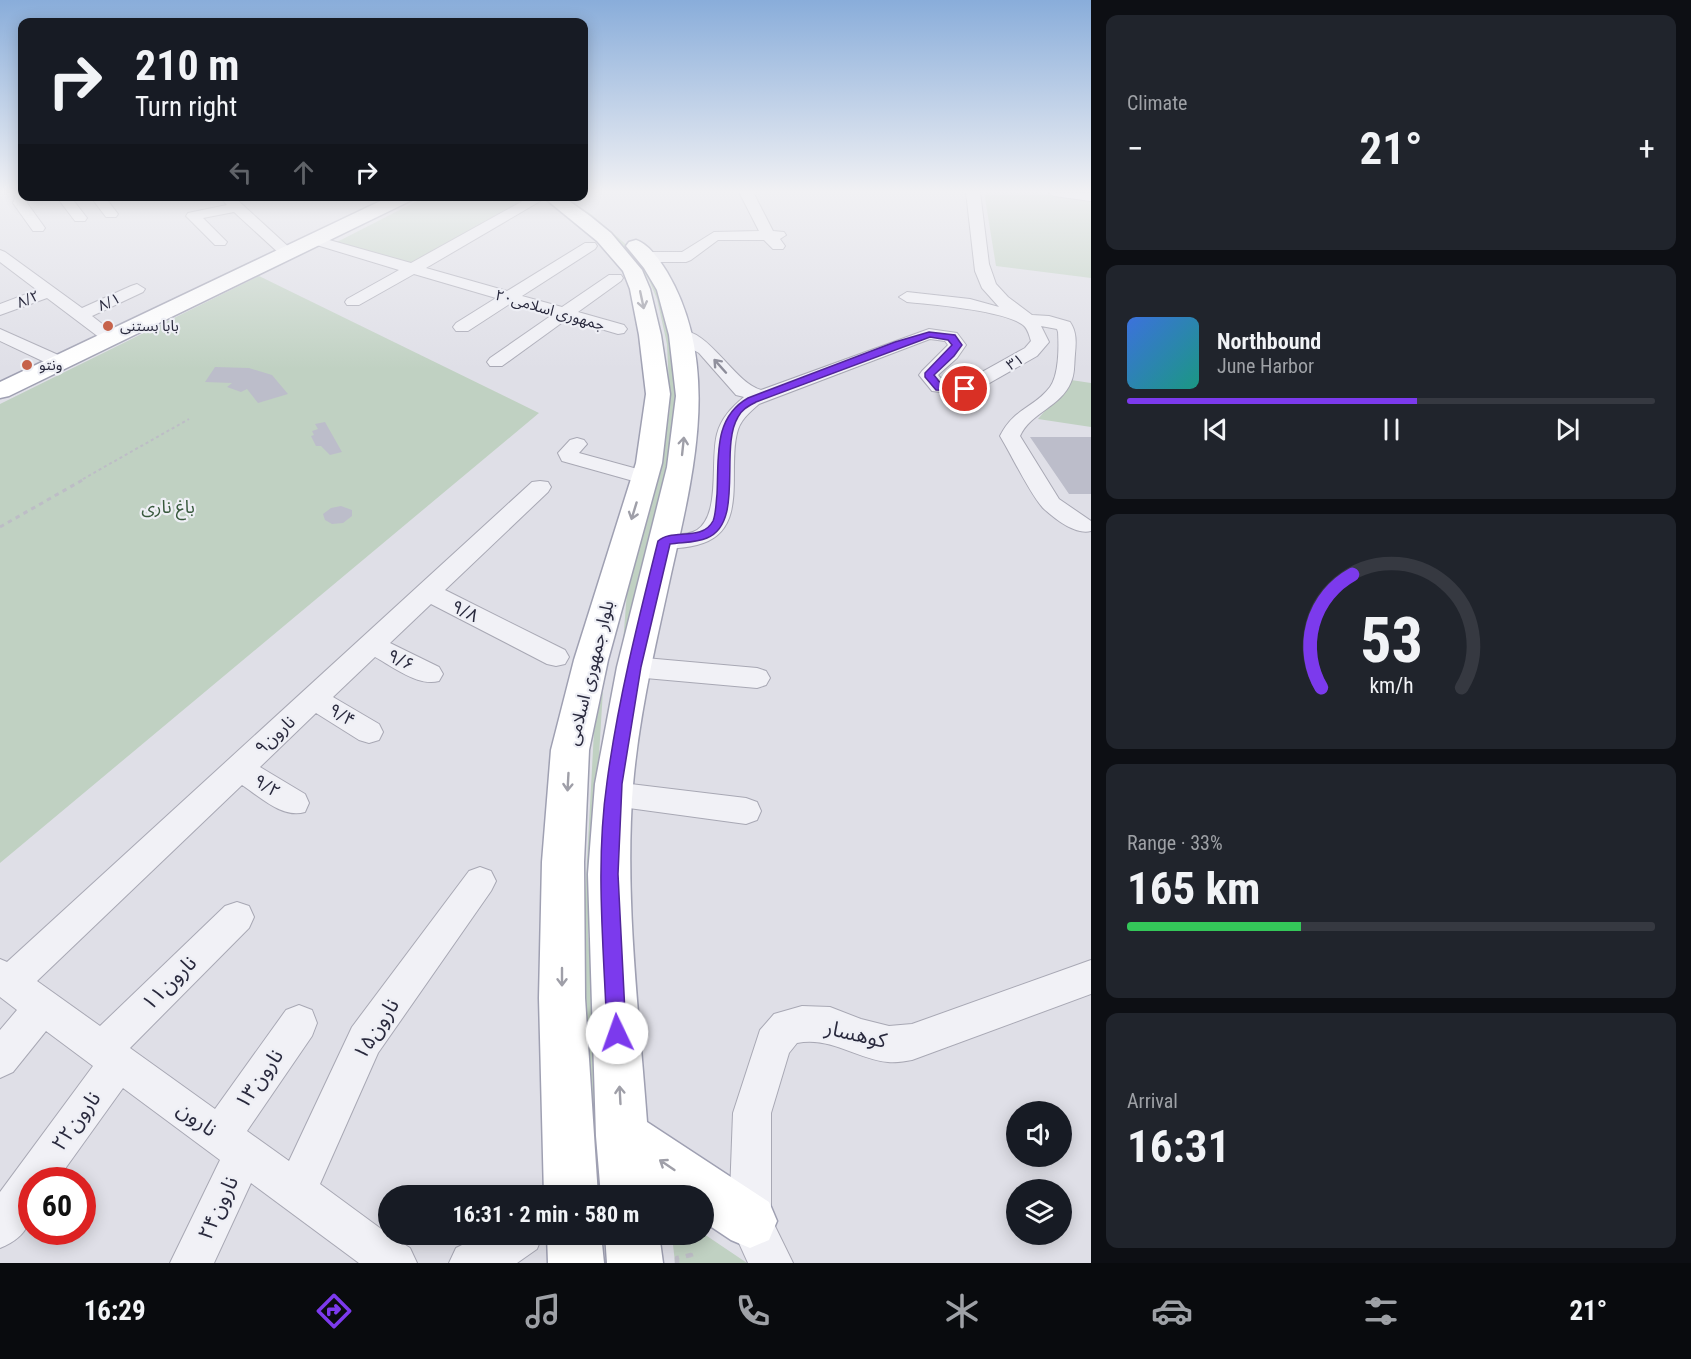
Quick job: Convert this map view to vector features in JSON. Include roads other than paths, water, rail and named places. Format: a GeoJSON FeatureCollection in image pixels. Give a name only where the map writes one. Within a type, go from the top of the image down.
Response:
{"type":"FeatureCollection","features":[{"type":"Feature","properties":{"kind":"main road"},"geometry":{"type":"LineString","coordinates":[[0,391],[291,251]]}},
{"type":"Feature","properties":{"kind":"main road","name":"بلوار جمهوری اسلامی"},"geometry":{"type":"LineString","coordinates":[[565,1185],[562,998],[563,862],[570,750],[591,660],[649,463],[658,394],[650,335],[640,289],[632,270],[616,251]]}},
{"type":"Feature","properties":{"kind":"main road"},"geometry":{"type":"LineString","coordinates":[[627,1185],[622,1136],[609,874],[614,794],[634,667],[681,467],[688,396],[680,335],[667,290],[640,251]]}},
{"type":"Feature","properties":{"kind":"main road"},"geometry":{"type":"LineString","coordinates":[[591,660],[634,667]]}},
{"type":"Feature","properties":{"kind":"main road"},"geometry":{"type":"LineString","coordinates":[[622,1136],[761,1242]]}},
{"type":"Feature","properties":{"kind":"main road"},"geometry":{"type":"LineString","coordinates":[[575,1245],[576,1263]]}},
{"type":"Feature","properties":{"kind":"main road"},"geometry":{"type":"LineString","coordinates":[[633,1245],[635,1263]]}},
{"type":"Feature","properties":{"kind":"street","name":"جمهوری اسلامی۲۰"},"geometry":{"type":"LineString","coordinates":[[352,251],[618,329]]}},
{"type":"Feature","properties":{"kind":"street"},"geometry":{"type":"LineString","coordinates":[[353,302],[447,251]]}},
{"type":"Feature","properties":{"kind":"street"},"geometry":{"type":"LineString","coordinates":[[462,327],[582,251]]}},
{"type":"Feature","properties":{"kind":"street"},"geometry":{"type":"LineString","coordinates":[[645,257],[686,257],[694,251]]}},
{"type":"Feature","properties":{"kind":"street"},"geometry":{"type":"LineString","coordinates":[[980,251],[986,283],[1011,310],[1029,320]]}},
{"type":"Feature","properties":{"kind":"street"},"geometry":{"type":"LineString","coordinates":[[0,255],[110,338]]}},
{"type":"Feature","properties":{"kind":"street"},"geometry":{"type":"LineString","coordinates":[[496,362],[615,278]]}},
{"type":"Feature","properties":{"kind":"street","name":"۸/۱"},"geometry":{"type":"LineString","coordinates":[[80,315],[137,289]]}},
{"type":"Feature","properties":{"kind":"street","name":"۸/۲"},"geometry":{"type":"LineString","coordinates":[[4,309],[49,291]]}},
{"type":"Feature","properties":{"kind":"street"},"geometry":{"type":"LineString","coordinates":[[907,297],[970,304],[1029,320],[1049,321],[1064,326],[1067,331],[1067,344],[1062,382],[1052,397],[1014,423],[1010,435],[1051,503],[1083,526]]}},
{"type":"Feature","properties":{"kind":"street","name":"۳۱"},"geometry":{"type":"LineString","coordinates":[[760,396],[929,334],[951,337],[957,345],[951,354],[928,375],[939,387],[965,389],[1031,352],[1040,342],[1037,329],[1029,320]]}},
{"type":"Feature","properties":{"kind":"street"},"geometry":{"type":"LineString","coordinates":[[0,334],[59,362]]}},
{"type":"Feature","properties":{"kind":"street"},"geometry":{"type":"LineString","coordinates":[[680,335],[705,349],[743,391],[760,396]]}},
{"type":"Feature","properties":{"kind":"street"},"geometry":{"type":"LineString","coordinates":[[664,541],[704,535],[718,523],[722,504],[726,433],[732,417],[740,407],[760,396]]}},
{"type":"Feature","properties":{"kind":"street"},"geometry":{"type":"LineString","coordinates":[[577,444],[568,453],[569,457],[644,478]]}},
{"type":"Feature","properties":{"kind":"street","name":"نارون۹"},"geometry":{"type":"LineString","coordinates":[[5,979],[240,769],[540,487]]}},
{"type":"Feature","properties":{"kind":"street","name":"۹/۸"},"geometry":{"type":"LineString","coordinates":[[428,592],[556,657]]}},
{"type":"Feature","properties":{"kind":"street","name":"۹/۶"},"geometry":{"type":"LineString","coordinates":[[372,645],[430,674]]}},
{"type":"Feature","properties":{"kind":"street"},"geometry":{"type":"LineString","coordinates":[[634,667],[757,678]]}},
{"type":"Feature","properties":{"kind":"street","name":"۹/۴"},"geometry":{"type":"LineString","coordinates":[[315,699],[369,732]]}},
{"type":"Feature","properties":{"kind":"street","name":"۹/۲"},"geometry":{"type":"LineString","coordinates":[[240,769],[294,803]]}},
{"type":"Feature","properties":{"kind":"street"},"geometry":{"type":"LineString","coordinates":[[614,794],[746,811]]}},
{"type":"Feature","properties":{"kind":"street","name":"نارون۱۵"},"geometry":{"type":"LineString","coordinates":[[296,1191],[365,1040],[480,881]]}},
{"type":"Feature","properties":{"kind":"street","name":"نارون۱۱"},"geometry":{"type":"LineString","coordinates":[[110,1056],[237,917]]}},
{"type":"Feature","properties":{"kind":"street","name":"کوهسار"},"geometry":{"type":"LineString","coordinates":[[761,1242],[752,1113],[773,1043],[787,1028],[801,1024],[830,1025],[861,1037],[889,1044],[912,1042],[1091,977]]}},
{"type":"Feature","properties":{"kind":"street","name":"نارون"},"geometry":{"type":"LineString","coordinates":[[5,979],[395,1263]]}},
{"type":"Feature","properties":{"kind":"street"},"geometry":{"type":"LineString","coordinates":[[0,1059],[43,1007]]}},
{"type":"Feature","properties":{"kind":"street","name":"نارون۱۳"},"geometry":{"type":"LineString","coordinates":[[232,1145],[299,1023]]}},
{"type":"Feature","properties":{"kind":"street","name":"نارون۲۲"},"geometry":{"type":"LineString","coordinates":[[41,1167],[110,1056]]}},
{"type":"Feature","properties":{"kind":"street","name":"نارون۲۴"},"geometry":{"type":"LineString","coordinates":[[192,1263],[232,1145]]}},
{"type":"Feature","properties":{"kind":"street","name":"نارون۲۲"},"geometry":{"type":"LineString","coordinates":[[0,1227],[18,1202]]}},
{"type":"Feature","properties":{"kind":"street"},"geometry":{"type":"LineString","coordinates":[[471,1263],[507,1245]]}},
{"type":"Feature","properties":{"kind":"place","name":"بابا بستنی"},"geometry":{"type":"Point","coordinates":[108,326]}},
{"type":"Feature","properties":{"kind":"place","name":"ونتو"},"geometry":{"type":"Point","coordinates":[27,365]}},
{"type":"Feature","properties":{"kind":"park label","name":"باغ ناری"},"geometry":{"type":"Point","coordinates":[168,507]}}]}
